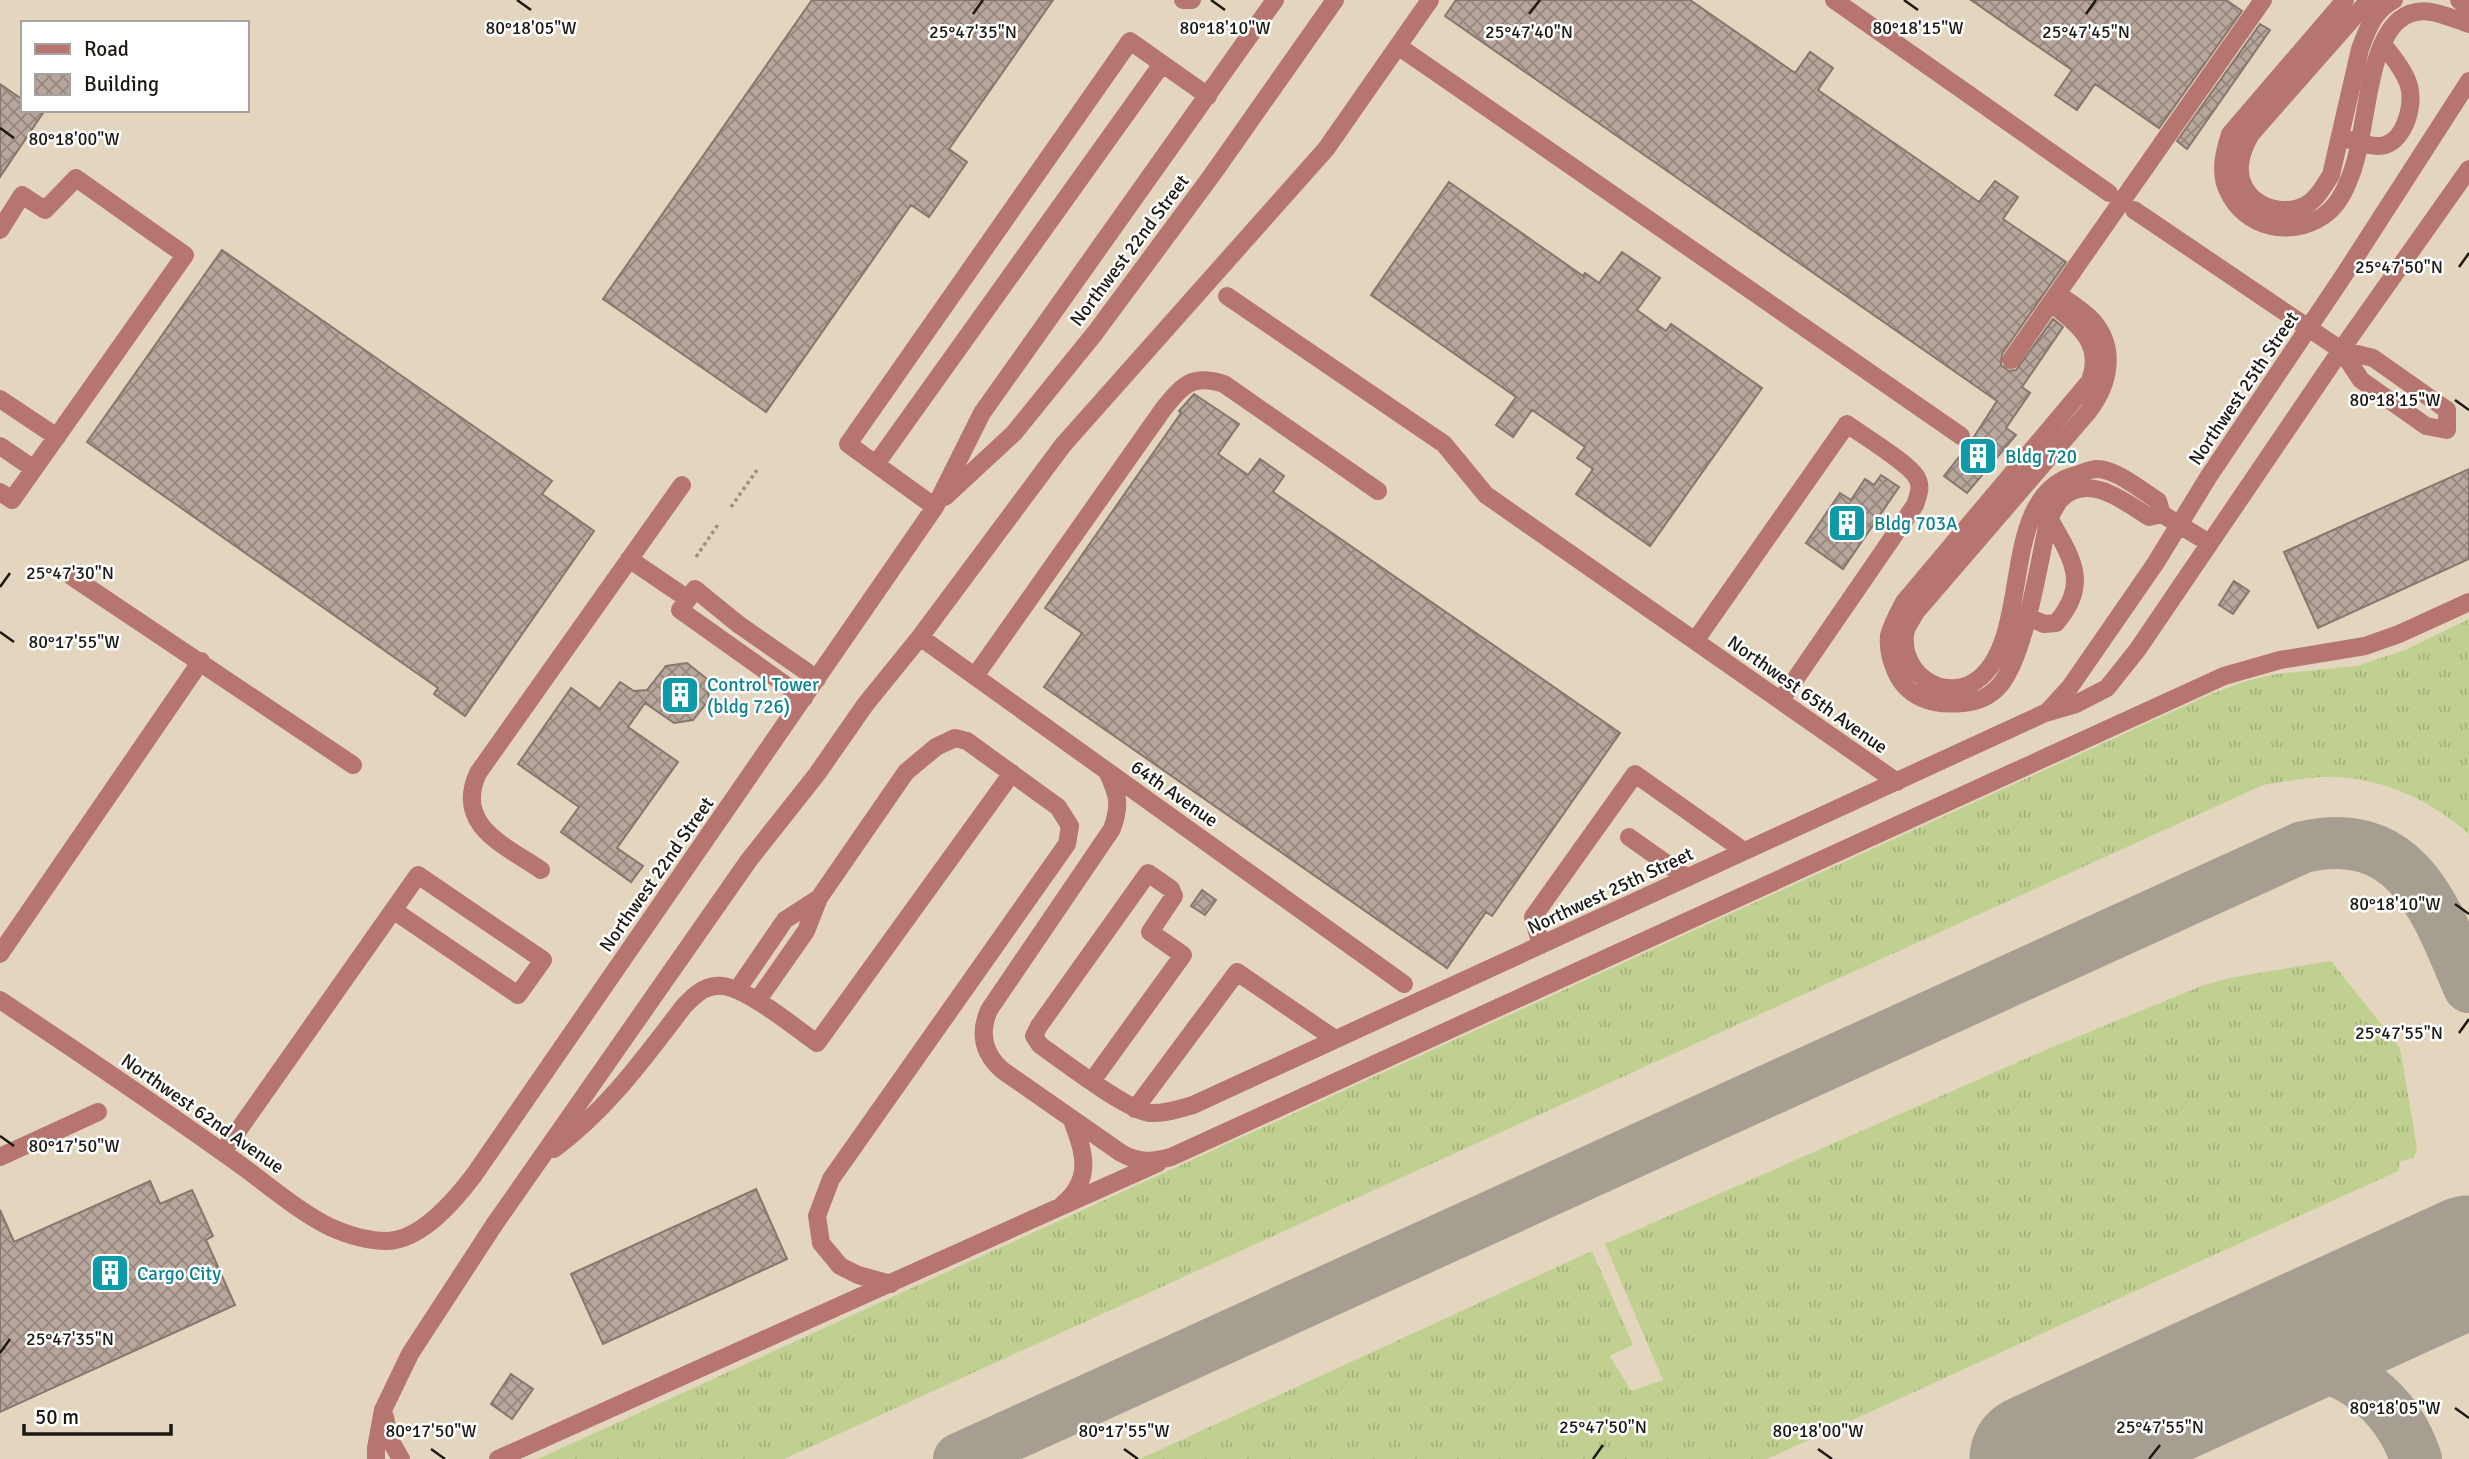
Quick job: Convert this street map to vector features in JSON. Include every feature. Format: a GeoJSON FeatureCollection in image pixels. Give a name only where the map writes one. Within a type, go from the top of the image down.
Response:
{"type":"FeatureCollection","features":[{"type":"Feature","properties":{"kind":"street"},"geometry":{"type":"LineString","coordinates":[[1183,0],[1192,0]]}},
{"type":"Feature","properties":{"kind":"street","name":"Northwest 22nd Street"},"geometry":{"type":"LineString","coordinates":[[390,1241],[425,1226],[452,1203],[469,1182],[935,507],[982,413],[1275,0]]}},
{"type":"Feature","properties":{"kind":"street","name":"Northwest 22nd Street"},"geometry":{"type":"LineString","coordinates":[[935,507],[1014,433],[1095,333],[1212,175],[1335,0]]}},
{"type":"Feature","properties":{"kind":"street"},"geometry":{"type":"LineString","coordinates":[[376,1459],[383,1410],[410,1354],[540,1160],[749,860],[817,774],[865,705],[920,637],[1071,436],[1326,149],[1430,0]]}},
{"type":"Feature","properties":{"kind":"street"},"geometry":{"type":"LineString","coordinates":[[1834,0],[2109,193]]}},
{"type":"Feature","properties":{"kind":"street"},"geometry":{"type":"LineString","coordinates":[[2011,360],[2263,0]]}},
{"type":"Feature","properties":{"kind":"street"},"geometry":{"type":"LineString","coordinates":[[2345,0],[2230,134],[2223,156],[2224,183],[2233,201],[2245,215],[2262,224],[2285,229],[2304,225],[2324,216],[2338,201],[2350,179],[2386,33],[2400,19],[2413,11],[2431,10],[2469,24]]}},
{"type":"Feature","properties":{"kind":"street"},"geometry":{"type":"LineString","coordinates":[[2369,0],[2251,134],[2243,148],[2239,167],[2244,188],[2261,205],[2274,210],[2289,210],[2307,204],[2319,193],[2331,175],[2367,29],[2376,14],[2394,0]]}},
{"type":"Feature","properties":{"kind":"street"},"geometry":{"type":"LineString","coordinates":[[2459,0],[2469,9]]}},
{"type":"Feature","properties":{"kind":"street"},"geometry":{"type":"LineString","coordinates":[[935,507],[848,444],[1130,41],[1208,96]]}},
{"type":"Feature","properties":{"kind":"street"},"geometry":{"type":"LineString","coordinates":[[2340,138],[2378,147],[2390,143],[2406,122],[2411,100],[2409,85],[2383,44]]}},
{"type":"Feature","properties":{"kind":"street"},"geometry":{"type":"LineString","coordinates":[[1398,46],[1961,436]]}},
{"type":"Feature","properties":{"kind":"street"},"geometry":{"type":"LineString","coordinates":[[876,464],[1162,64]]}},
{"type":"Feature","properties":{"kind":"street","name":"Northwest 25th Street"},"geometry":{"type":"LineString","coordinates":[[2045,713],[2070,687],[2155,564],[2469,81]]}},
{"type":"Feature","properties":{"kind":"street","name":"Northwest 25th Street"},"geometry":{"type":"LineString","coordinates":[[1135,1109],[1159,1113],[1192,1105],[2045,713],[2076,704],[2107,688],[2122,672],[2341,350],[2469,169]]}},
{"type":"Feature","properties":{"kind":"street"},"geometry":{"type":"LineString","coordinates":[[0,230],[22,195],[45,210],[76,178],[185,255],[12,500],[0,492]]}},
{"type":"Feature","properties":{"kind":"street"},"geometry":{"type":"LineString","coordinates":[[2133,210],[2341,350],[2373,358],[2447,410],[2448,430],[2426,426],[2361,380],[2341,350]]}},
{"type":"Feature","properties":{"kind":"street","name":"Northwest 65th Avenue"},"geometry":{"type":"LineString","coordinates":[[1227,296],[1444,444],[1486,495],[1897,782]]}},
{"type":"Feature","properties":{"kind":"street"},"geometry":{"type":"LineString","coordinates":[[2054,298],[2073,312],[2093,321],[2108,351],[2108,370],[2099,396],[1916,612],[1905,634],[1907,653],[1912,666],[1923,679],[1940,688],[1962,688],[1980,678],[1993,664],[2018,613],[2049,518],[2062,498],[2082,487],[2104,490],[2149,517],[2162,514]]}},
{"type":"Feature","properties":{"kind":"street"},"geometry":{"type":"LineString","coordinates":[[2073,312],[2092,346],[2095,359],[2090,381],[1904,602],[1889,638],[1889,654],[1896,673],[1914,694],[1928,702],[1944,705],[1968,703],[1983,698],[2000,686],[2017,657],[2018,613],[2028,524],[2044,494],[2063,478],[2098,469],[2121,477],[2158,501],[2162,514],[2209,543]]}},
{"type":"Feature","properties":{"kind":"street"},"geometry":{"type":"LineString","coordinates":[[975,676],[1164,408],[1177,392],[1193,380],[1209,379],[1224,384],[1378,491]]}},
{"type":"Feature","properties":{"kind":"street"},"geometry":{"type":"LineString","coordinates":[[0,399],[57,437]]}},
{"type":"Feature","properties":{"kind":"street"},"geometry":{"type":"LineString","coordinates":[[1695,641],[1847,424],[1911,470],[1917,478],[1919,495],[1781,700]]}},
{"type":"Feature","properties":{"kind":"street"},"geometry":{"type":"LineString","coordinates":[[0,446],[34,469]]}},
{"type":"Feature","properties":{"kind":"street"},"geometry":{"type":"LineString","coordinates":[[541,870],[484,829],[476,820],[471,806],[472,788],[478,774],[682,485]]}},
{"type":"Feature","properties":{"kind":"street"},"geometry":{"type":"LineString","coordinates":[[2018,613],[2044,624],[2056,623],[2068,609],[2075,592],[2076,573],[2073,563],[2049,518]]}},
{"type":"Feature","properties":{"kind":"street"},"geometry":{"type":"LineString","coordinates":[[629,559],[688,599]]}},
{"type":"Feature","properties":{"kind":"street"},"geometry":{"type":"LineString","coordinates":[[71,576],[353,765]]}},
{"type":"Feature","properties":{"kind":"street"},"geometry":{"type":"LineString","coordinates":[[804,698],[680,610],[695,589],[738,624],[817,679]]}},
{"type":"Feature","properties":{"kind":"street"},"geometry":{"type":"LineString","coordinates":[[498,1459],[1057,1209],[2224,676],[2280,660],[2365,646],[2399,634],[2469,602]]}},
{"type":"Feature","properties":{"kind":"street","name":"64th Avenue"},"geometry":{"type":"LineString","coordinates":[[920,637],[1404,984]]}},
{"type":"Feature","properties":{"kind":"street"},"geometry":{"type":"LineString","coordinates":[[0,954],[201,662]]}},
{"type":"Feature","properties":{"kind":"street"},"geometry":{"type":"LineString","coordinates":[[757,1001],[806,931],[819,898],[906,772],[936,747],[955,738],[967,741],[1058,807],[1070,827],[1067,844],[831,1179],[817,1216],[821,1243],[840,1266],[858,1275],[891,1284]]}},
{"type":"Feature","properties":{"kind":"street"},"geometry":{"type":"LineString","coordinates":[[1107,771],[1118,795],[1119,806],[1108,839],[992,1003],[984,1025],[986,1051],[996,1064],[1121,1153],[1133,1159],[1157,1161],[1171,1157]]}},
{"type":"Feature","properties":{"kind":"street"},"geometry":{"type":"LineString","coordinates":[[540,1160],[583,1128],[607,1104],[694,996],[707,988],[719,985],[737,990],[817,1043],[1012,774]]}},
{"type":"Feature","properties":{"kind":"street"},"geometry":{"type":"LineString","coordinates":[[1541,945],[1533,917],[1634,774],[1744,851]]}},
{"type":"Feature","properties":{"kind":"street"},"geometry":{"type":"LineString","coordinates":[[1629,837],[1687,878]]}},
{"type":"Feature","properties":{"kind":"street"},"geometry":{"type":"LineString","coordinates":[[1092,1081],[1183,955],[1150,932],[1174,896],[1171,889],[1148,873],[1039,1026],[1034,1036],[1040,1045],[1092,1081],[1135,1109],[1237,971],[1335,1040]]}},
{"type":"Feature","properties":{"kind":"street"},"geometry":{"type":"LineString","coordinates":[[223,1152],[393,910],[418,875],[543,960],[518,995],[393,910]]}},
{"type":"Feature","properties":{"kind":"street"},"geometry":{"type":"LineString","coordinates":[[737,990],[785,920],[819,898]]}},
{"type":"Feature","properties":{"kind":"street","name":"Northwest 62nd Avenue"},"geometry":{"type":"LineString","coordinates":[[0,1000],[223,1152],[312,1217],[368,1240],[390,1241]]}},
{"type":"Feature","properties":{"kind":"street"},"geometry":{"type":"LineString","coordinates":[[0,1157],[98,1112]]}},
{"type":"Feature","properties":{"kind":"street"},"geometry":{"type":"LineString","coordinates":[[1057,1209],[1074,1193],[1083,1171],[1081,1145],[1071,1118]]}},
{"type":"Feature","properties":{"kind":"street"},"geometry":{"type":"LineString","coordinates":[[383,1410],[390,1438],[401,1459]]}},
{"type":"Feature","properties":{"kind":"path"},"geometry":{"type":"LineString","coordinates":[[731,507],[757,470]]}},
{"type":"Feature","properties":{"kind":"path"},"geometry":{"type":"LineString","coordinates":[[696,557],[719,523]]}},
{"type":"Feature","properties":{"kind":"shaded area"},"geometry":{"type":"Polygon","coordinates":[[[0,0],[2469,0],[2469,1459],[0,1459],[0,0]]]}},
{"type":"Feature","properties":{"kind":"green space"},"geometry":{"type":"Polygon","coordinates":[[[2469,619],[2469,834],[2425,803],[2374,782],[2329,777],[2263,785],[784,1459],[538,1459],[2211,694],[2246,681],[2277,674],[2357,666],[2405,650],[2469,619]]]}},
{"type":"Feature","properties":{"kind":"green space"},"geometry":{"type":"Polygon","coordinates":[[[2331,961],[2400,1048],[2417,1148],[2414,1158],[2400,1161],[2398,1171],[1767,1459],[1140,1459],[1592,1251],[1633,1345],[1610,1356],[1631,1391],[1663,1380],[1605,1244],[2050,1048],[2204,985],[2331,961]]]}},
{"type":"Feature","properties":{"kind":"building"},"geometry":{"type":"Polygon","coordinates":[[[812,0],[1053,0],[949,149],[967,162],[929,217],[911,205],[766,412],[603,299],[812,0]]]}},
{"type":"Feature","properties":{"kind":"building"},"geometry":{"type":"Polygon","coordinates":[[[1456,0],[1690,0],[1795,73],[1810,52],[1833,68],[1818,90],[1979,202],[1995,181],[2018,197],[2003,219],[2066,262],[2002,354],[2001,365],[2009,371],[2016,370],[2053,319],[2063,327],[2022,387],[2030,393],[2006,428],[2016,435],[1967,493],[1944,476],[1970,443],[1997,401],[1445,16],[1456,0]]]}},
{"type":"Feature","properties":{"kind":"building"},"geometry":{"type":"Polygon","coordinates":[[[1971,0],[2226,0],[2242,11],[2159,128],[2095,84],[2077,110],[2055,95],[2072,70],[1971,0]]]}},
{"type":"Feature","properties":{"kind":"building"},"geometry":{"type":"Polygon","coordinates":[[[2260,24],[2270,30],[2187,149],[2177,141],[2260,24]]]}},
{"type":"Feature","properties":{"kind":"building"},"geometry":{"type":"Polygon","coordinates":[[[0,84],[21,99],[21,112],[44,112],[0,177],[0,84]]]}},
{"type":"Feature","properties":{"kind":"building"},"geometry":{"type":"Polygon","coordinates":[[[1449,182],[1583,276],[1585,273],[1599,283],[1622,252],[1660,278],[1637,310],[1666,331],[1671,324],[1762,388],[1650,546],[1576,494],[1593,469],[1577,458],[1585,447],[1532,410],[1513,437],[1496,425],[1516,397],[1371,295],[1449,182]]]}},
{"type":"Feature","properties":{"kind":"building"},"geometry":{"type":"Polygon","coordinates":[[[222,250],[552,481],[542,494],[594,531],[465,716],[434,694],[438,688],[87,442],[222,250]]]}},
{"type":"Feature","properties":{"kind":"building"},"geometry":{"type":"Polygon","coordinates":[[[1194,394],[1239,424],[1218,454],[1248,475],[1260,459],[1284,476],[1273,492],[1620,733],[1492,916],[1486,912],[1447,968],[1044,687],[1082,633],[1045,608],[1181,413],[1179,411],[1194,394]]]}},
{"type":"Feature","properties":{"kind":"building"},"geometry":{"type":"Polygon","coordinates":[[[2469,469],[2469,559],[2318,628],[2284,552],[2469,469]]]}},
{"type":"Feature","properties":{"kind":"building","name":"Bldg 703A"},"geometry":{"type":"Polygon","coordinates":[[[1881,475],[1899,487],[1843,569],[1806,543],[1840,493],[1851,500],[1865,479],[1874,485],[1881,475]]]}},
{"type":"Feature","properties":{"kind":"building"},"geometry":{"type":"Polygon","coordinates":[[[2234,581],[2249,591],[2233,614],[2219,605],[2234,581]]]}},
{"type":"Feature","properties":{"kind":"building"},"geometry":{"type":"Polygon","coordinates":[[[687,663],[707,679],[709,700],[693,720],[674,723],[645,703],[628,727],[678,762],[617,848],[643,866],[631,882],[561,832],[579,807],[518,764],[571,688],[600,709],[620,682],[634,691],[647,690],[666,666],[687,663]]]}},
{"type":"Feature","properties":{"kind":"building"},"geometry":{"type":"Polygon","coordinates":[[[1202,890],[1216,900],[1205,915],[1191,906],[1202,890]]]}},
{"type":"Feature","properties":{"kind":"building","name":"Cargo City"},"geometry":{"type":"Polygon","coordinates":[[[150,1181],[160,1204],[192,1190],[213,1236],[206,1240],[235,1305],[0,1412],[0,1210],[14,1242],[150,1181]]]}},
{"type":"Feature","properties":{"kind":"building"},"geometry":{"type":"Polygon","coordinates":[[[756,1189],[787,1259],[603,1344],[571,1274],[756,1189]]]}},
{"type":"Feature","properties":{"kind":"building"},"geometry":{"type":"Polygon","coordinates":[[[511,1374],[533,1389],[512,1419],[491,1404],[511,1374]]]}},
{"type":"Feature","properties":{"kind":"taxiway"},"geometry":{"type":"LineString","coordinates":[[959,1459],[2303,847],[2339,843],[2369,848],[2393,860],[2413,879],[2430,903],[2469,987]]}},
{"type":"Feature","properties":{"kind":"taxiway"},"geometry":{"type":"LineString","coordinates":[[2209,1380],[2248,1368],[2287,1362],[2309,1363],[2330,1369],[2349,1377],[2383,1404],[2397,1420],[2416,1459]]}},
{"type":"Feature","properties":{"kind":"runway"},"geometry":{"type":"LineString","coordinates":[[2035,1459],[2469,1261]]}},
{"type":"Feature","properties":{"kind":"place","name":"Bldg 720"},"geometry":{"type":"Point","coordinates":[1978,456]}},
{"type":"Feature","properties":{"kind":"place","name":"Bldg 703A"},"geometry":{"type":"Point","coordinates":[1847,523]}},
{"type":"Feature","properties":{"kind":"place","name":"Control Tower (bldg 726)"},"geometry":{"type":"Point","coordinates":[680,695]}},
{"type":"Feature","properties":{"kind":"place","name":"Cargo City"},"geometry":{"type":"Point","coordinates":[110,1273]}}]}
